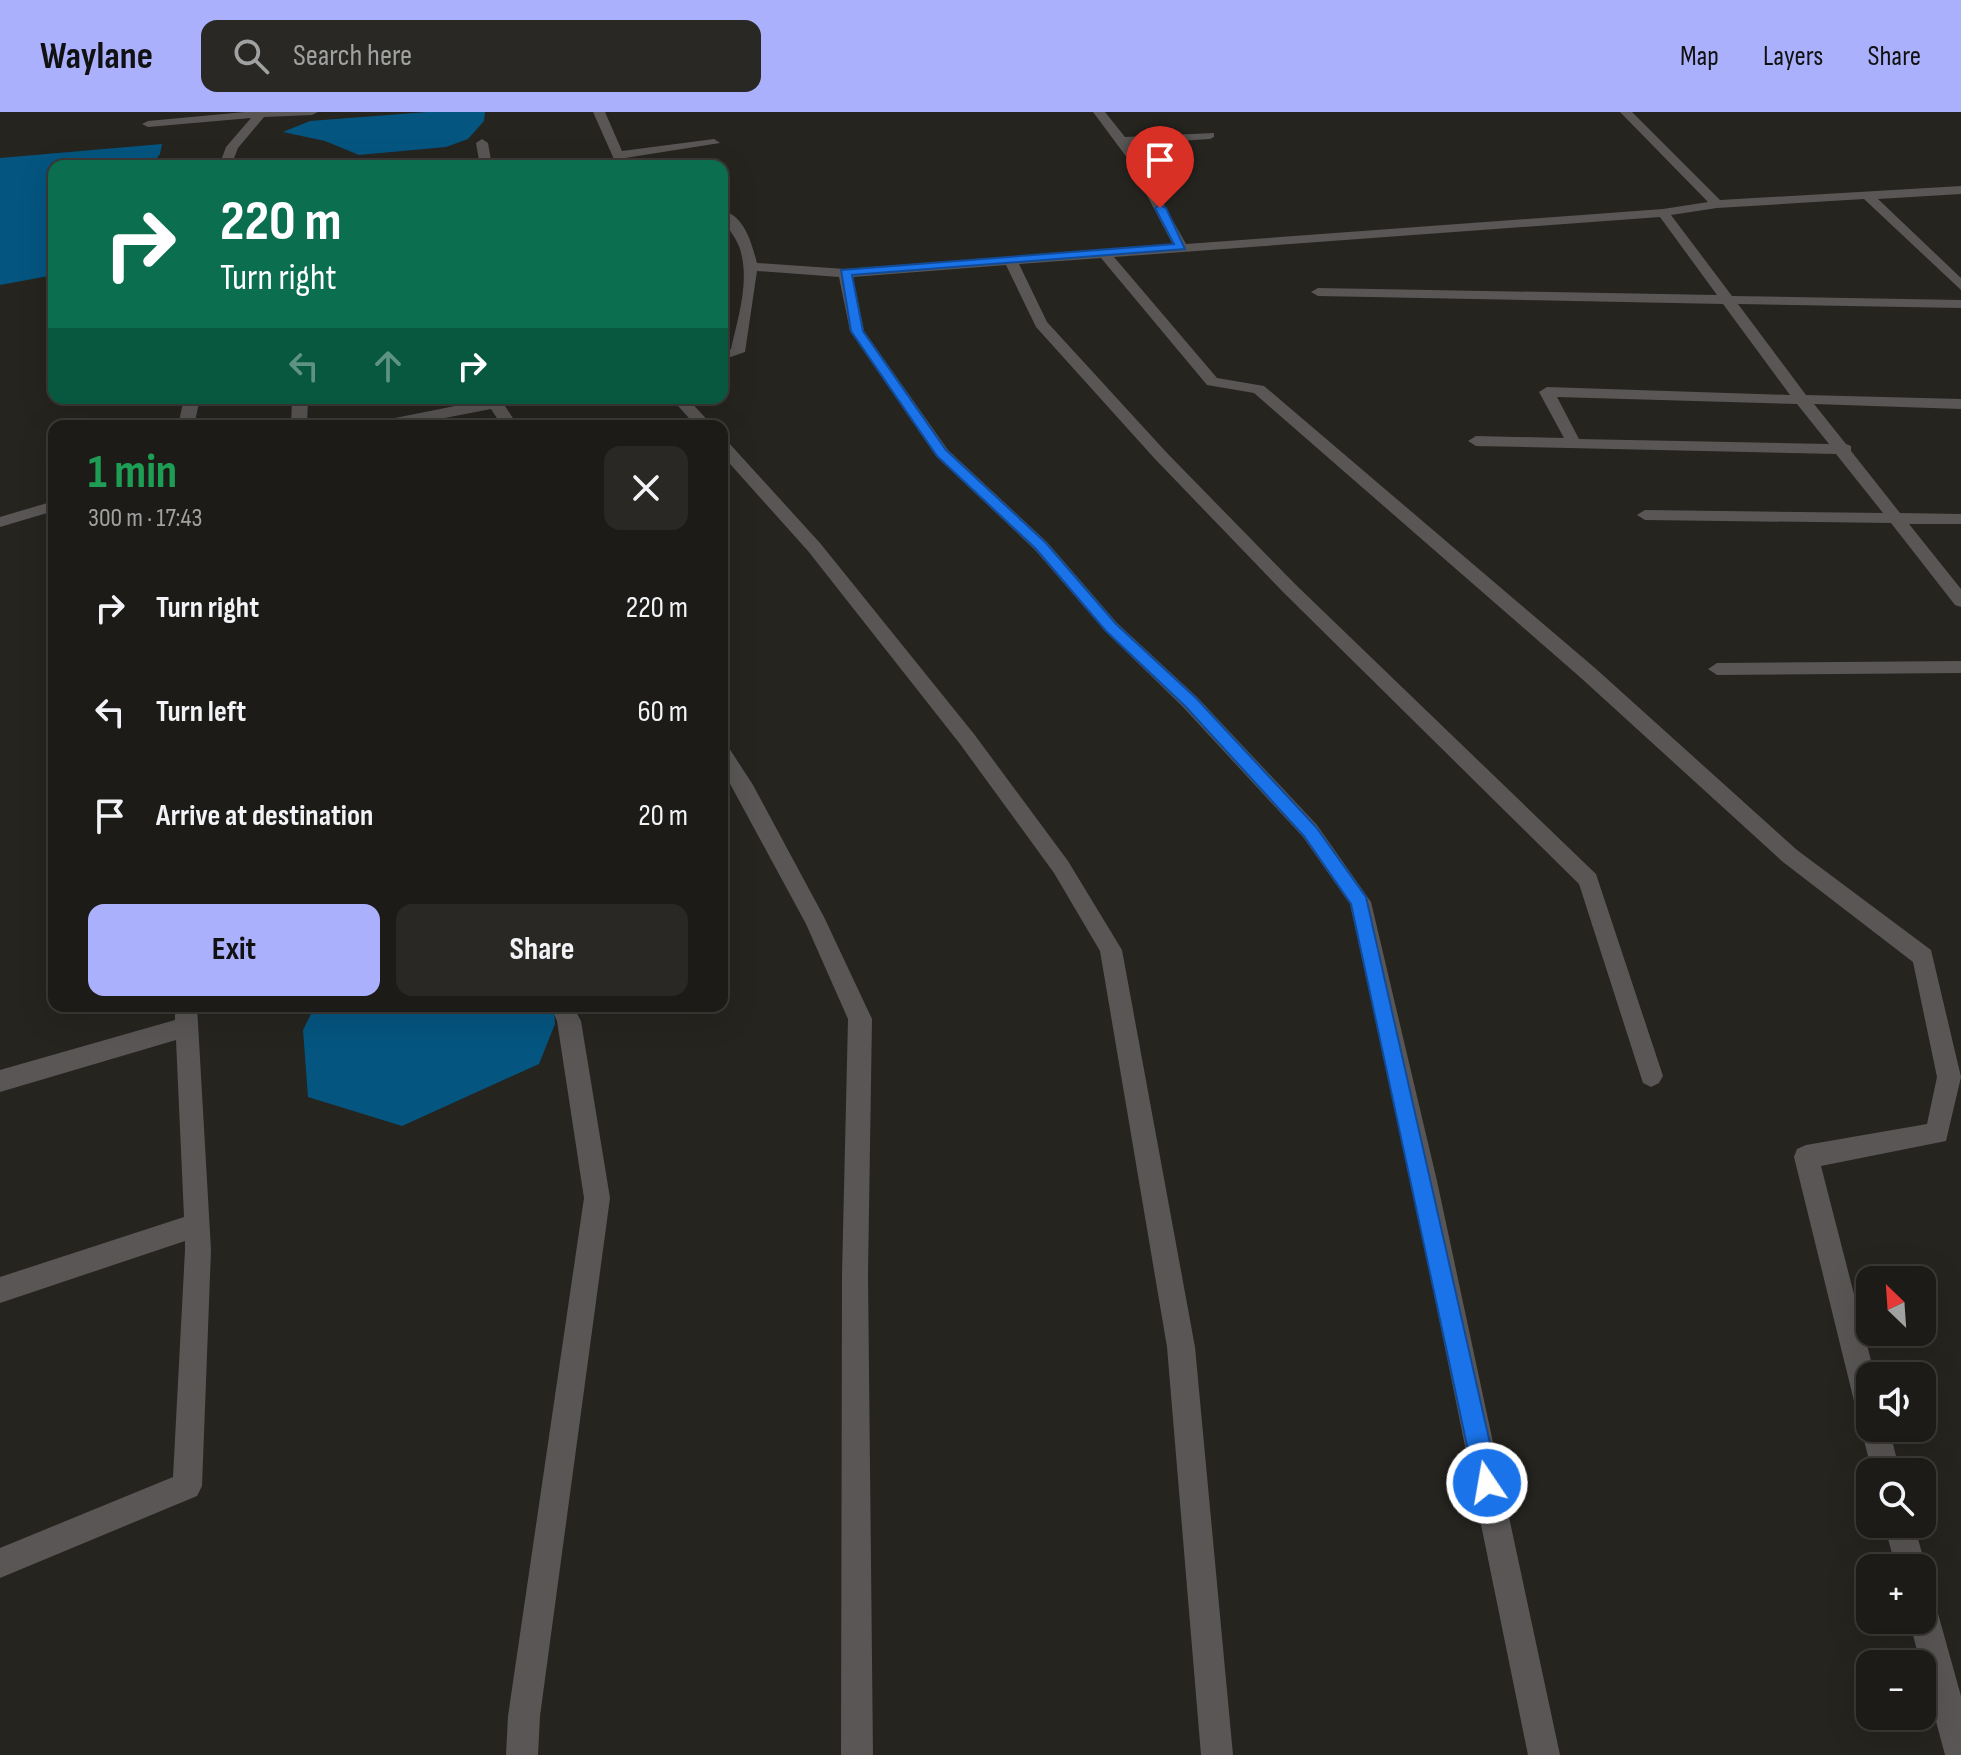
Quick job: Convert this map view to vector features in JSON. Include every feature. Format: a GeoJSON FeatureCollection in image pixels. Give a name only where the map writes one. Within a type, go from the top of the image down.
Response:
{"type":"FeatureCollection","features":[{"type":"Feature","properties":{"kind":"street"},"geometry":{"type":"LineString","coordinates":[[148,124],[262,113],[312,112]]}},
{"type":"Feature","properties":{"kind":"street"},"geometry":{"type":"LineString","coordinates":[[599,112],[621,160],[714,143]]}},
{"type":"Feature","properties":{"kind":"street"},"geometry":{"type":"LineString","coordinates":[[1099,112],[1121,141],[1181,247]]}},
{"type":"Feature","properties":{"kind":"street"},"geometry":{"type":"LineString","coordinates":[[1626,112],[1717,204]]}},
{"type":"Feature","properties":{"kind":"street"},"geometry":{"type":"LineString","coordinates":[[227,160],[232,147],[262,113]]}},
{"type":"Feature","properties":{"kind":"street"},"geometry":{"type":"LineString","coordinates":[[1121,141],[1210,135]]}},
{"type":"Feature","properties":{"kind":"street"},"geometry":{"type":"LineString","coordinates":[[482,143],[485,160]]}},
{"type":"Feature","properties":{"kind":"street"},"geometry":{"type":"LineString","coordinates":[[753,267],[845,273],[1663,213],[1717,204],[1961,190]]}},
{"type":"Feature","properties":{"kind":"street"},"geometry":{"type":"LineString","coordinates":[[1866,194],[1961,286]]}},
{"type":"Feature","properties":{"kind":"street"},"geometry":{"type":"LineString","coordinates":[[1663,213],[1800,397],[1845,449],[1961,601]]}},
{"type":"Feature","properties":{"kind":"street"},"geometry":{"type":"LineString","coordinates":[[728,216],[746,239],[753,267],[738,352],[728,354]]}},
{"type":"Feature","properties":{"kind":"street"},"geometry":{"type":"LineString","coordinates":[[1103,252],[1212,382],[1259,389],[1588,673],[1790,856],[1923,957],[1949,1077],[1937,1133],[1806,1157],[1858,1362]]}},
{"type":"Feature","properties":{"kind":"street"},"geometry":{"type":"LineString","coordinates":[[1010,260],[1041,324],[1161,456],[1289,588],[1588,880],[1651,1076]]}},
{"type":"Feature","properties":{"kind":"street"},"geometry":{"type":"LineString","coordinates":[[845,273],[857,331],[942,453],[1041,546],[1111,627],[1190,702],[1310,831],[1360,902],[1427,1197],[1544,1755]]}},
{"type":"Feature","properties":{"kind":"street"},"geometry":{"type":"LineString","coordinates":[[1318,292],[1961,304]]}},
{"type":"Feature","properties":{"kind":"street"},"geometry":{"type":"LineString","coordinates":[[1574,443],[1547,392],[1961,404]]}},
{"type":"Feature","properties":{"kind":"street"},"geometry":{"type":"LineString","coordinates":[[410,420],[490,404]]}},
{"type":"Feature","properties":{"kind":"street"},"geometry":{"type":"LineString","coordinates":[[685,404],[699,420]]}},
{"type":"Feature","properties":{"kind":"street"},"geometry":{"type":"LineString","coordinates":[[1476,441],[1845,449]]}},
{"type":"Feature","properties":{"kind":"street"},"geometry":{"type":"LineString","coordinates":[[728,452],[814,547],[958,727],[1061,867],[1111,950],[1181,1347],[1217,1755]]}},
{"type":"Feature","properties":{"kind":"street"},"geometry":{"type":"LineString","coordinates":[[0,522],[48,508]]}},
{"type":"Feature","properties":{"kind":"street"},"geometry":{"type":"LineString","coordinates":[[1645,515],[1961,519]]}},
{"type":"Feature","properties":{"kind":"street"},"geometry":{"type":"LineString","coordinates":[[1717,669],[1961,667]]}},
{"type":"Feature","properties":{"kind":"street"},"geometry":{"type":"LineString","coordinates":[[728,762],[746,790],[816,923],[860,1019],[855,1274],[857,1755]]}},
{"type":"Feature","properties":{"kind":"street"},"geometry":{"type":"LineString","coordinates":[[522,1755],[524,1716],[597,1198],[569,1021],[565,1012]]}},
{"type":"Feature","properties":{"kind":"street"},"geometry":{"type":"LineString","coordinates":[[0,1081],[186,1017],[196,1225],[187,1486],[0,1563]]}},
{"type":"Feature","properties":{"kind":"street"},"geometry":{"type":"LineString","coordinates":[[0,1290],[196,1225]]}},
{"type":"Feature","properties":{"kind":"street"},"geometry":{"type":"LineString","coordinates":[[1928,1634],[1961,1755]]}},
{"type":"Feature","properties":{"kind":"water"},"geometry":{"type":"Polygon","coordinates":[[[427,112],[485,112],[484,121],[468,139],[446,147],[359,155],[325,141],[283,132],[310,121],[427,112]]]}},
{"type":"Feature","properties":{"kind":"water"},"geometry":{"type":"Polygon","coordinates":[[[162,144],[156,160],[48,160],[48,276],[0,285],[0,158],[162,144]]]}},
{"type":"Feature","properties":{"kind":"water"},"geometry":{"type":"Polygon","coordinates":[[[312,1012],[554,1012],[555,1024],[539,1064],[402,1126],[308,1097],[303,1030],[312,1012]]]}},
{"type":"Feature","properties":{"kind":"route"},"geometry":{"type":"LineString","coordinates":[[1160,208],[1181,247],[845,273],[857,331],[942,453],[1041,546],[1111,627],[1190,702],[1310,831],[1360,902],[1424,1181],[1487,1483]]}}]}
